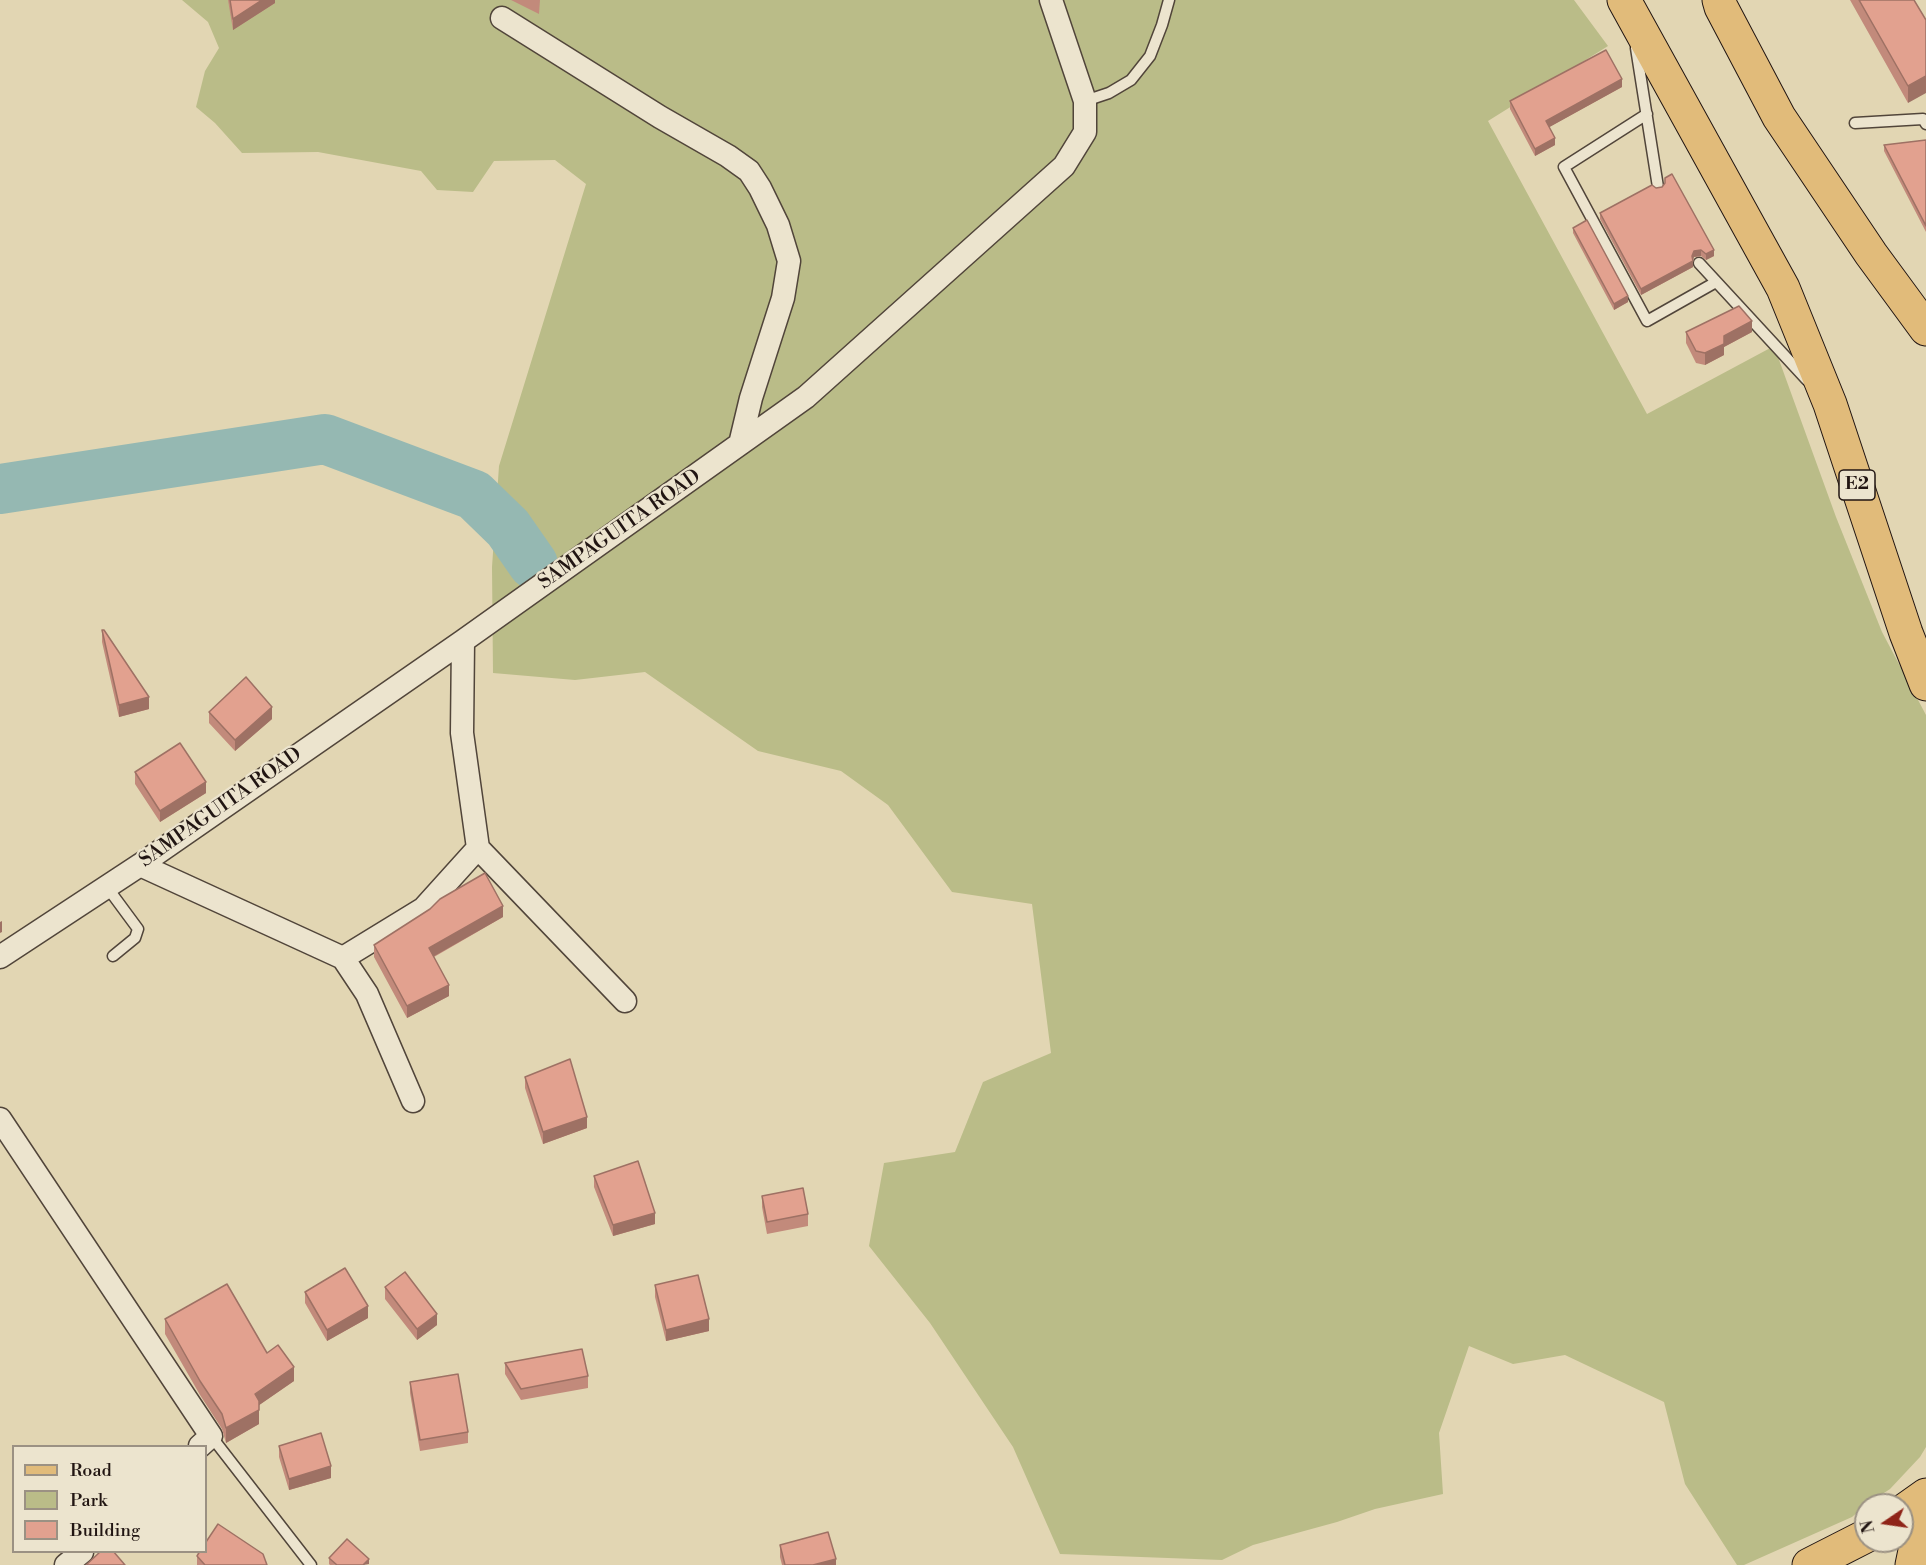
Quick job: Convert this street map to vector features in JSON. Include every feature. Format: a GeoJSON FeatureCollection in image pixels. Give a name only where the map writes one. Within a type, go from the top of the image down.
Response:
{"type":"FeatureCollection","features":[{"type":"Feature","properties":{"kind":"main road"},"geometry":{"type":"LineString","coordinates":[[1719,0],[1779,117],[1859,237],[1926,329]]}},
{"type":"Feature","properties":{"kind":"main road","name":"E2"},"geometry":{"type":"LineString","coordinates":[[1627,6],[1783,288],[1830,404],[1906,633],[1926,684]]}},
{"type":"Feature","properties":{"kind":"main road"},"geometry":{"type":"LineString","coordinates":[[1912,1565],[1917,1541],[1926,1521]]}},
{"type":"Feature","properties":{"kind":"main road"},"geometry":{"type":"LineString","coordinates":[[1809,1565],[1854,1542]]}},
{"type":"Feature","properties":{"kind":"street","name":"SAMPAGUITA ROAD"},"geometry":{"type":"LineString","coordinates":[[0,957],[140,865],[463,641],[806,397],[1064,166],[1085,132],[1086,101],[1051,0]]}},
{"type":"Feature","properties":{"kind":"street"},"geometry":{"type":"LineString","coordinates":[[502,18],[660,117],[728,156],[748,171],[760,188],[778,225],[789,261],[783,298],[751,398],[740,444]]}},
{"type":"Feature","properties":{"kind":"street"},"geometry":{"type":"LineString","coordinates":[[463,641],[462,733],[478,848],[626,1001]]}},
{"type":"Feature","properties":{"kind":"street"},"geometry":{"type":"LineString","coordinates":[[343,958],[423,909],[478,848]]}},
{"type":"Feature","properties":{"kind":"street"},"geometry":{"type":"LineString","coordinates":[[140,865],[343,958],[367,994],[413,1101]]}},
{"type":"Feature","properties":{"kind":"street"},"geometry":{"type":"LineString","coordinates":[[0,1119],[205,1442]]}},
{"type":"Feature","properties":{"kind":"street"},"geometry":{"type":"LineString","coordinates":[[66,1565],[80,1553]]}},
{"type":"Feature","properties":{"kind":"lane"},"geometry":{"type":"LineString","coordinates":[[1086,101],[1109,93],[1131,80],[1150,56],[1169,0]]}},
{"type":"Feature","properties":{"kind":"lane"},"geometry":{"type":"LineString","coordinates":[[1627,6],[1658,187]]}},
{"type":"Feature","properties":{"kind":"lane"},"geometry":{"type":"LineString","coordinates":[[1647,114],[1564,167],[1647,321],[1716,282]]}},
{"type":"Feature","properties":{"kind":"lane"},"geometry":{"type":"LineString","coordinates":[[1855,123],[1923,119],[1926,124]]}},
{"type":"Feature","properties":{"kind":"lane"},"geometry":{"type":"LineString","coordinates":[[1699,263],[1830,404]]}},
{"type":"Feature","properties":{"kind":"lane"},"geometry":{"type":"LineString","coordinates":[[107,887],[138,928],[135,938],[113,956]]}},
{"type":"Feature","properties":{"kind":"lane"},"geometry":{"type":"LineString","coordinates":[[205,1442],[311,1565]]}},
{"type":"Feature","properties":{"kind":"green space"},"geometry":{"type":"Polygon","coordinates":[[[182,0],[1574,0],[1608,46],[1488,121],[1647,414],[1774,346],[1836,517],[1882,632],[1926,715],[1926,1447],[1920,1457],[1884,1493],[1854,1493],[1854,1515],[1852,1517],[1744,1565],[1737,1565],[1685,1484],[1664,1402],[1565,1355],[1513,1364],[1469,1346],[1439,1433],[1443,1494],[1375,1509],[1253,1545],[1222,1560],[1060,1554],[1013,1447],[930,1323],[869,1246],[884,1163],[955,1152],[983,1082],[1051,1053],[1032,904],[952,892],[888,805],[841,771],[758,751],[645,672],[575,680],[493,673],[492,567],[499,466],[586,184],[555,160],[494,161],[473,192],[437,190],[421,171],[318,152],[242,153],[215,123],[196,107],[205,71],[219,48],[208,22],[182,0]]]}},
{"type":"Feature","properties":{"kind":"building"},"geometry":{"type":"Polygon","coordinates":[[[230,0],[262,0],[233,19],[230,0]]]}},
{"type":"Feature","properties":{"kind":"building"},"geometry":{"type":"Polygon","coordinates":[[[1859,0],[1914,0],[1926,20],[1926,76],[1908,86],[1859,0]]]}},
{"type":"Feature","properties":{"kind":"building"},"geometry":{"type":"Polygon","coordinates":[[[1606,50],[1622,79],[1546,121],[1555,138],[1535,149],[1510,101],[1606,50]]]}},
{"type":"Feature","properties":{"kind":"building"},"geometry":{"type":"Polygon","coordinates":[[[1926,140],[1926,226],[1884,145],[1926,140]]]}},
{"type":"Feature","properties":{"kind":"building"},"geometry":{"type":"Polygon","coordinates":[[[1672,174],[1714,250],[1706,254],[1701,250],[1694,251],[1693,261],[1641,289],[1600,213],[1652,185],[1656,188],[1662,187],[1665,178],[1672,174]]]}},
{"type":"Feature","properties":{"kind":"building"},"geometry":{"type":"Polygon","coordinates":[[[1587,220],[1628,296],[1614,304],[1573,228],[1587,220]]]}},
{"type":"Feature","properties":{"kind":"building"},"geometry":{"type":"Polygon","coordinates":[[[1739,306],[1752,321],[1724,336],[1724,344],[1705,353],[1696,351],[1686,332],[1739,306]]]}},
{"type":"Feature","properties":{"kind":"building"},"geometry":{"type":"Polygon","coordinates":[[[102,630],[104,630],[149,697],[119,705],[102,630]]]}},
{"type":"Feature","properties":{"kind":"building"},"geometry":{"type":"Polygon","coordinates":[[[246,677],[272,707],[235,740],[209,712],[246,677]]]}},
{"type":"Feature","properties":{"kind":"building"},"geometry":{"type":"Polygon","coordinates":[[[180,743],[206,782],[160,811],[135,772],[180,743]]]}},
{"type":"Feature","properties":{"kind":"building"},"geometry":{"type":"Polygon","coordinates":[[[485,873],[503,906],[429,948],[449,985],[407,1006],[374,945],[430,909],[440,899],[485,873]]]}},
{"type":"Feature","properties":{"kind":"building"},"geometry":{"type":"Polygon","coordinates":[[[570,1059],[587,1117],[543,1132],[525,1077],[570,1059]]]}},
{"type":"Feature","properties":{"kind":"building"},"geometry":{"type":"Polygon","coordinates":[[[638,1161],[655,1213],[613,1225],[594,1176],[638,1161]]]}},
{"type":"Feature","properties":{"kind":"building"},"geometry":{"type":"Polygon","coordinates":[[[803,1188],[808,1214],[767,1222],[762,1196],[803,1188]]]}},
{"type":"Feature","properties":{"kind":"building"},"geometry":{"type":"Polygon","coordinates":[[[345,1268],[368,1306],[327,1330],[305,1292],[345,1268]]]}},
{"type":"Feature","properties":{"kind":"building"},"geometry":{"type":"Polygon","coordinates":[[[405,1272],[437,1314],[417,1329],[385,1287],[405,1272]]]}},
{"type":"Feature","properties":{"kind":"building"},"geometry":{"type":"Polygon","coordinates":[[[698,1275],[709,1319],[666,1330],[655,1285],[698,1275]]]}},
{"type":"Feature","properties":{"kind":"building"},"geometry":{"type":"Polygon","coordinates":[[[227,1284],[267,1353],[278,1345],[294,1367],[255,1394],[259,1401],[259,1410],[226,1428],[222,1414],[200,1381],[165,1319],[227,1284]]]}},
{"type":"Feature","properties":{"kind":"building"},"geometry":{"type":"Polygon","coordinates":[[[582,1349],[588,1376],[521,1389],[505,1363],[582,1349]]]}},
{"type":"Feature","properties":{"kind":"building"},"geometry":{"type":"Polygon","coordinates":[[[458,1374],[468,1432],[420,1440],[410,1382],[458,1374]]]}},
{"type":"Feature","properties":{"kind":"building"},"geometry":{"type":"Polygon","coordinates":[[[321,1433],[331,1466],[289,1479],[279,1446],[321,1433]]]}},
{"type":"Feature","properties":{"kind":"building"},"geometry":{"type":"Polygon","coordinates":[[[218,1524],[263,1554],[267,1565],[205,1565],[197,1556],[199,1553],[207,1553],[207,1540],[218,1524]]]}},
{"type":"Feature","properties":{"kind":"building"},"geometry":{"type":"Polygon","coordinates":[[[828,1532],[836,1559],[813,1565],[785,1565],[780,1545],[828,1532]]]}},
{"type":"Feature","properties":{"kind":"building"},"geometry":{"type":"Polygon","coordinates":[[[347,1539],[369,1559],[363,1565],[337,1565],[329,1558],[347,1539]]]}},
{"type":"Feature","properties":{"kind":"building"},"geometry":{"type":"Polygon","coordinates":[[[99,1553],[115,1553],[125,1565],[86,1565],[99,1553]]]}},
{"type":"Feature","properties":{"kind":"waterway"},"geometry":{"type":"LineString","coordinates":[[0,489],[325,439],[474,495],[508,528],[533,564]]}}]}
